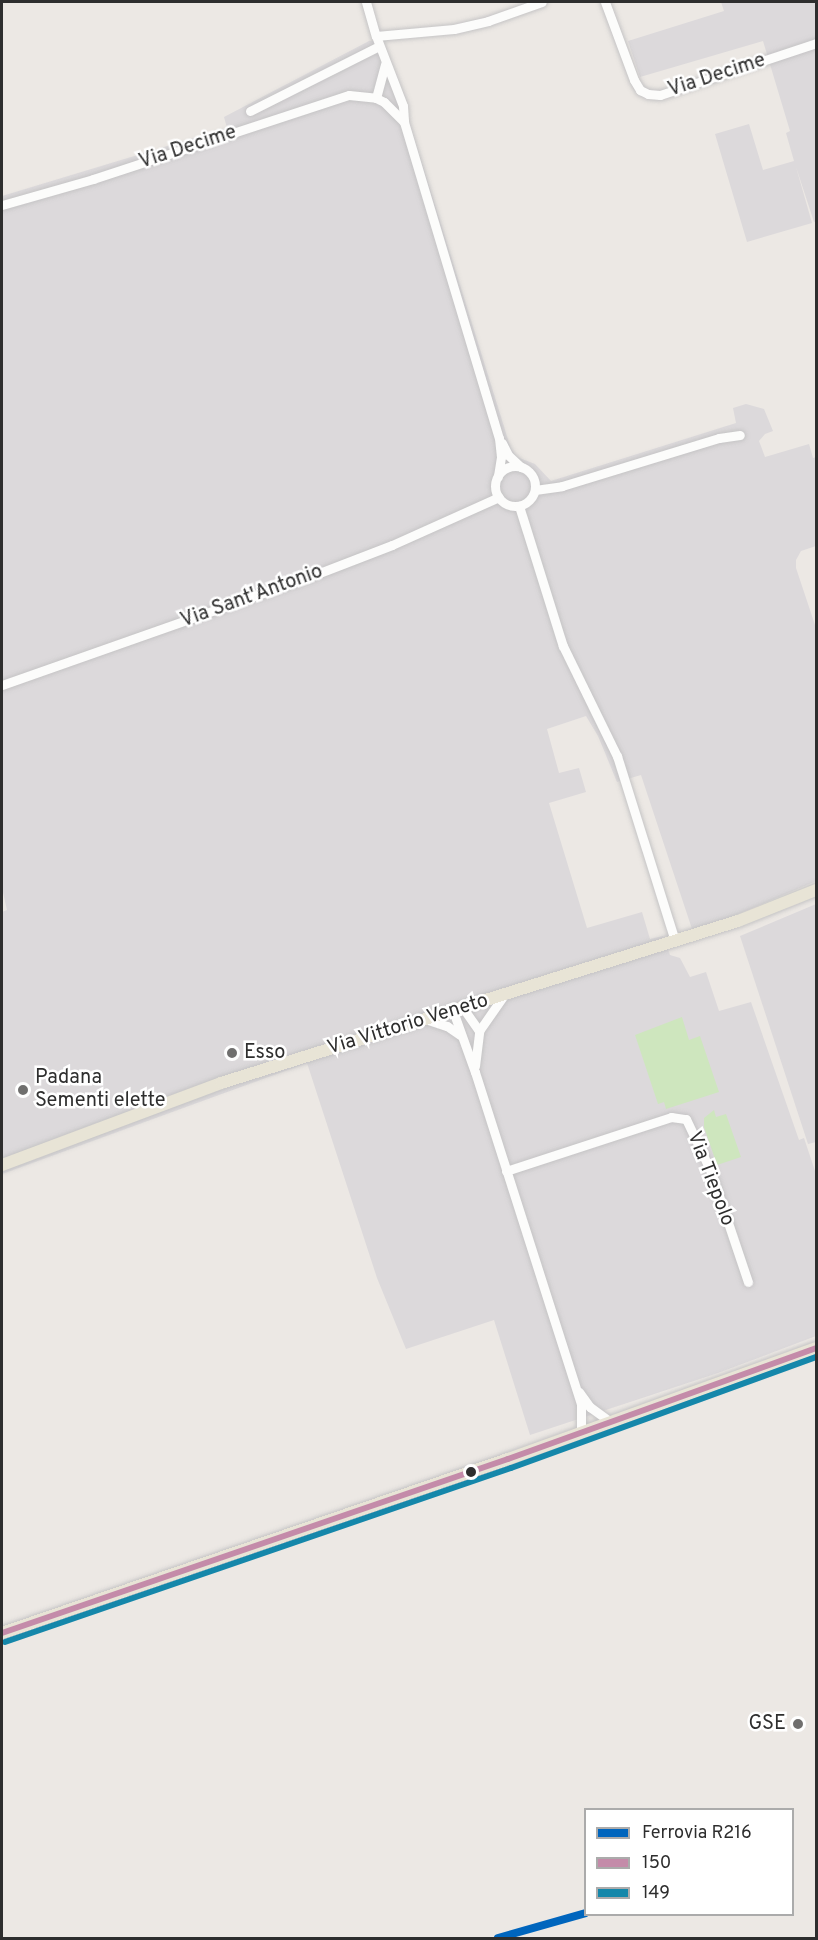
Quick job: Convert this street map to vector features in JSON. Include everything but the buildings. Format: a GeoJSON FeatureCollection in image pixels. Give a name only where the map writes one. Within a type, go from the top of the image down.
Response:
{"type":"FeatureCollection","features":[{"type":"Feature","properties":{"kind":"main road","name":"Via Vittorio Veneto"},"geometry":{"type":"LineString","coordinates":[[2,1165],[221,1083],[738,921],[816,890]]}},
{"type":"Feature","properties":{"kind":"main road"},"geometry":{"type":"LineString","coordinates":[[2,1634],[586,1426],[609,1421],[816,1348]]}},
{"type":"Feature","properties":{"kind":"street"},"geometry":{"type":"LineString","coordinates":[[366,2],[376,36],[403,106],[404,122],[499,438],[501,457],[496,485],[499,497],[506,503],[519,506],[529,500],[535,490],[531,474],[508,455],[499,438]]}},
{"type":"Feature","properties":{"kind":"street"},"geometry":{"type":"LineString","coordinates":[[376,36],[454,29],[488,21],[542,2]]}},
{"type":"Feature","properties":{"kind":"street","name":"Via Decime"},"geometry":{"type":"LineString","coordinates":[[605,2],[634,80],[640,90],[648,94],[660,95],[816,43]]}},
{"type":"Feature","properties":{"kind":"street"},"geometry":{"type":"LineString","coordinates":[[250,111],[380,46]]}},
{"type":"Feature","properties":{"kind":"street"},"geometry":{"type":"LineString","coordinates":[[380,100],[385,68],[384,58]]}},
{"type":"Feature","properties":{"kind":"street"},"geometry":{"type":"LineString","coordinates":[[380,100],[395,84]]}},
{"type":"Feature","properties":{"kind":"street","name":"Via Decime"},"geometry":{"type":"LineString","coordinates":[[2,206],[93,179],[324,101],[349,95],[380,100]]}},
{"type":"Feature","properties":{"kind":"street"},"geometry":{"type":"LineString","coordinates":[[380,100],[404,122]]}},
{"type":"Feature","properties":{"kind":"street"},"geometry":{"type":"LineString","coordinates":[[535,490],[562,486],[719,438],[740,435]]}},
{"type":"Feature","properties":{"kind":"street"},"geometry":{"type":"LineString","coordinates":[[498,477],[510,467],[520,467]]}},
{"type":"Feature","properties":{"kind":"street","name":"Via Sant'Antonio"},"geometry":{"type":"LineString","coordinates":[[2,685],[309,577],[392,545],[499,497]]}},
{"type":"Feature","properties":{"kind":"street"},"geometry":{"type":"LineString","coordinates":[[519,506],[563,646],[617,756],[675,940]]}},
{"type":"Feature","properties":{"kind":"street"},"geometry":{"type":"LineString","coordinates":[[475,1072],[479,1031],[504,995]]}},
{"type":"Feature","properties":{"kind":"street"},"geometry":{"type":"LineString","coordinates":[[458,1010],[479,1031]]}},
{"type":"Feature","properties":{"kind":"street"},"geometry":{"type":"LineString","coordinates":[[458,1010],[460,1035],[475,1072],[586,1426]]}},
{"type":"Feature","properties":{"kind":"street"},"geometry":{"type":"LineString","coordinates":[[424,1018],[447,1026],[460,1035]]}},
{"type":"Feature","properties":{"kind":"street","name":"Via Tiepolo"},"geometry":{"type":"LineString","coordinates":[[506,1172],[671,1117],[686,1119],[711,1172],[748,1281]]}},
{"type":"Feature","properties":{"kind":"street"},"geometry":{"type":"LineString","coordinates":[[574,1385],[590,1407],[609,1421]]}},
{"type":"Feature","properties":{"kind":"street"},"geometry":{"type":"LineString","coordinates":[[586,1426],[590,1407]]}},
{"type":"Feature","properties":{"kind":"shaded area"},"geometry":{"type":"Polygon","coordinates":[[[721,2],[816,2],[816,221],[814,222],[796,167],[812,223],[747,242],[715,134],[749,124],[763,170],[794,161],[786,133],[790,131],[763,41],[640,77],[628,41],[724,11],[721,2]]]}},
{"type":"Feature","properties":{"kind":"shaded area"},"geometry":{"type":"Polygon","coordinates":[[[380,40],[402,99],[511,449],[517,457],[535,464],[551,481],[736,423],[733,408],[746,404],[764,409],[773,431],[765,434],[759,441],[765,457],[809,444],[813,458],[816,457],[816,546],[801,551],[796,560],[796,568],[816,628],[816,881],[724,920],[692,929],[641,775],[617,782],[598,736],[586,716],[547,729],[559,773],[579,768],[586,792],[549,803],[587,928],[642,912],[650,939],[663,936],[670,955],[680,958],[690,977],[706,972],[719,1011],[751,1002],[799,1140],[804,1138],[816,1174],[816,1336],[718,1373],[530,1435],[494,1320],[406,1349],[377,1278],[307,1063],[2,1174],[2,912],[7,910],[2,888],[2,196],[227,128],[224,117],[369,41],[380,40]]]}},
{"type":"Feature","properties":{"kind":"shaded area"},"geometry":{"type":"Polygon","coordinates":[[[816,904],[816,1142],[808,1144],[740,936],[816,904]]]}},
{"type":"Feature","properties":{"kind":"green space"},"geometry":{"type":"Polygon","coordinates":[[[682,1017],[689,1040],[700,1036],[719,1092],[666,1109],[664,1102],[658,1104],[635,1035],[682,1017]]]}},
{"type":"Feature","properties":{"kind":"green space"},"geometry":{"type":"Polygon","coordinates":[[[714,1110],[716,1117],[726,1114],[741,1157],[717,1165],[704,1127],[704,1118],[714,1110]]]}},
{"type":"Feature","properties":{"kind":"rail line","name":"R216"},"geometry":{"type":"LineString","coordinates":[[498,1938],[584,1914]]}},
{"type":"Feature","properties":{"kind":"transit line","name":"150"},"geometry":{"type":"LineString","coordinates":[[2,1633],[508,1459],[816,1348]]}},
{"type":"Feature","properties":{"kind":"transit line","name":"149"},"geometry":{"type":"LineString","coordinates":[[5,1642],[511,1468],[816,1357]]}},
{"type":"Feature","properties":{"kind":"place","name":"Esso"},"geometry":{"type":"Point","coordinates":[232,1053]}},
{"type":"Feature","properties":{"kind":"place","name":"Padana Sementi elette"},"geometry":{"type":"Point","coordinates":[23,1090]}},
{"type":"Feature","properties":{"kind":"place","name":"GSE"},"geometry":{"type":"Point","coordinates":[798,1724]}}]}
